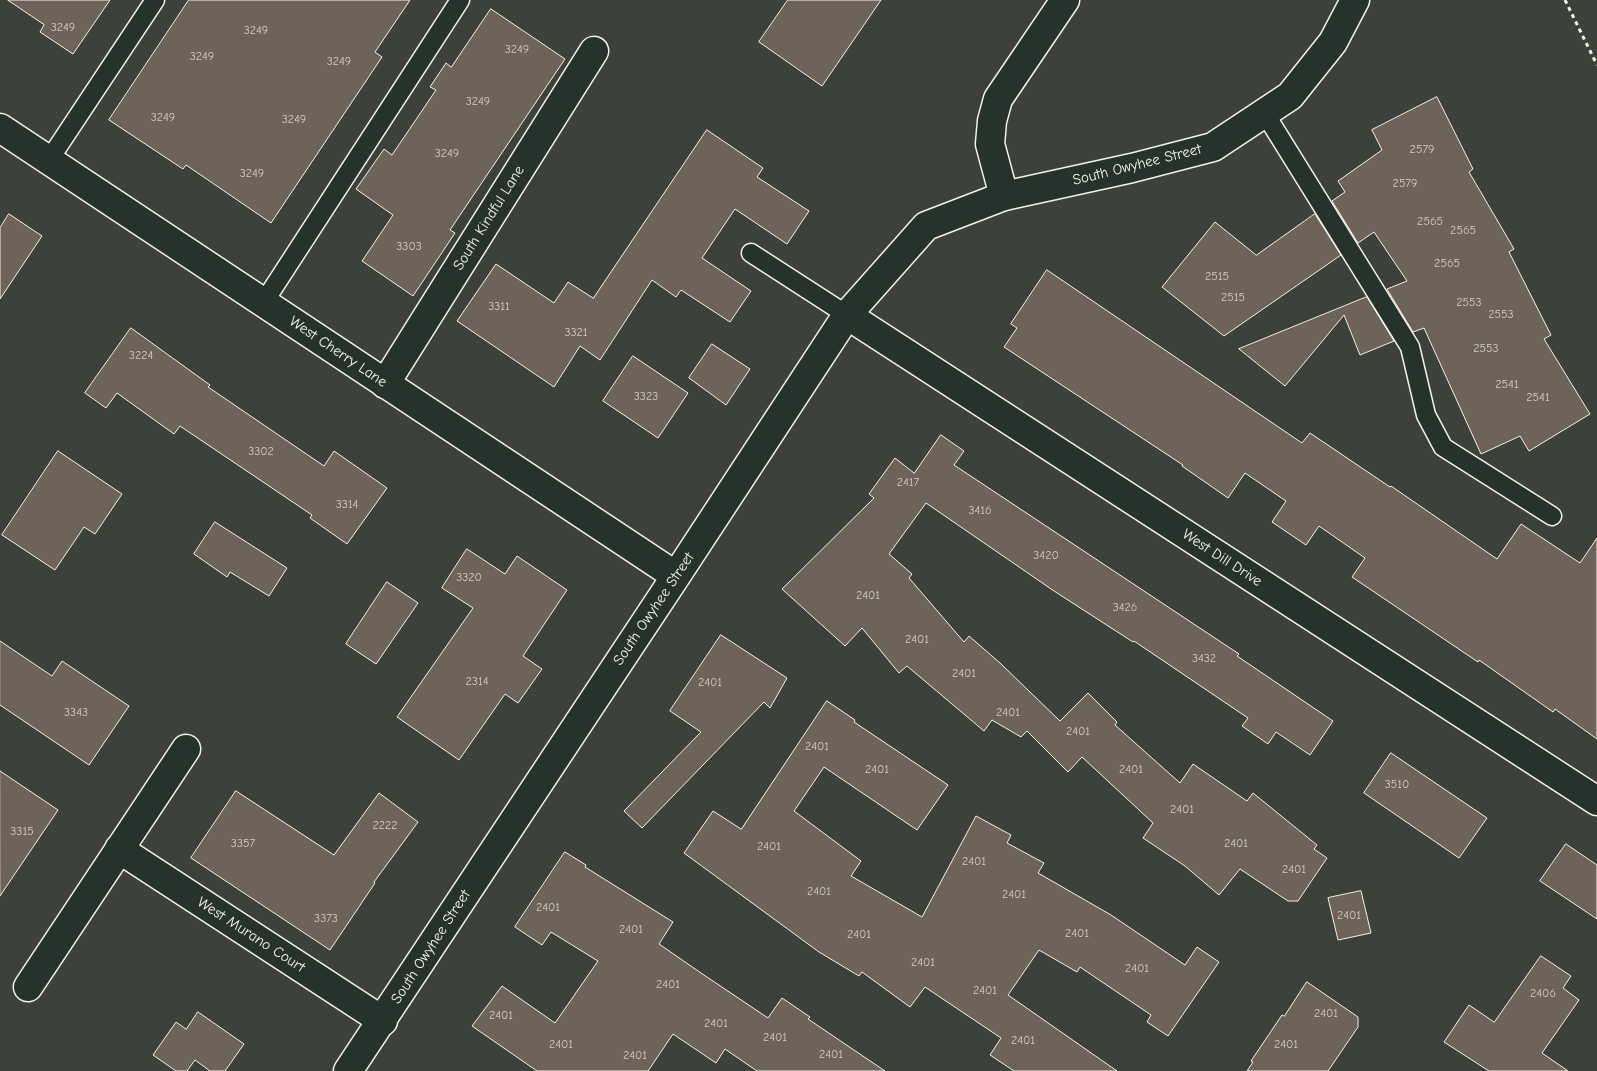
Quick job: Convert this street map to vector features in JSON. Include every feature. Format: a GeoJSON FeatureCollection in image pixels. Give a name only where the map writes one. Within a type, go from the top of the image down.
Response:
{"type":"FeatureCollection","features":[{"type":"Feature","properties":{"kind":"street"},"geometry":{"type":"LineString","coordinates":[[1004,196],[990,144],[992,121],[998,99],[1064,0]]}},
{"type":"Feature","properties":{"kind":"street","name":"South Owyhee Street"},"geometry":{"type":"LineString","coordinates":[[348,1071],[383,1022],[537,784],[847,315],[926,226],[1004,196],[1132,168],[1213,147],[1290,96],[1333,42],[1355,0]]}},
{"type":"Feature","properties":{"kind":"street","name":"South Kindful Lane"},"geometry":{"type":"LineString","coordinates":[[384,384],[594,52]]}},
{"type":"Feature","properties":{"kind":"street","name":"West Cherry Lane"},"geometry":{"type":"LineString","coordinates":[[0,128],[676,576]]}},
{"type":"Feature","properties":{"kind":"street","name":"West Dill Drive"},"geometry":{"type":"LineString","coordinates":[[847,315],[1597,801]]}},
{"type":"Feature","properties":{"kind":"street"},"geometry":{"type":"LineString","coordinates":[[28,987],[186,749]]}},
{"type":"Feature","properties":{"kind":"street","name":"West Murano Court"},"geometry":{"type":"LineString","coordinates":[[119,849],[383,1022]]}},
{"type":"Feature","properties":{"kind":"lane"},"geometry":{"type":"LineString","coordinates":[[49,160],[155,0]]}},
{"type":"Feature","properties":{"kind":"lane"},"geometry":{"type":"LineString","coordinates":[[264,302],[460,0]]}},
{"type":"Feature","properties":{"kind":"lane"},"geometry":{"type":"LineString","coordinates":[[1264,112],[1410,347],[1426,414],[1443,447],[1552,516]]}},
{"type":"Feature","properties":{"kind":"lane"},"geometry":{"type":"LineString","coordinates":[[751,253],[847,315]]}},
{"type":"Feature","properties":{"kind":"path"},"geometry":{"type":"LineString","coordinates":[[1565,0],[1597,65]]}},
{"type":"Feature","properties":{"kind":"building"},"geometry":{"type":"Polygon","coordinates":[[[8,0],[110,0],[73,54],[40,32],[44,25],[8,0]]]}},
{"type":"Feature","properties":{"kind":"building"},"geometry":{"type":"Polygon","coordinates":[[[189,0],[410,0],[375,52],[382,57],[271,223],[186,165],[183,169],[109,120],[189,0]]]}},
{"type":"Feature","properties":{"kind":"building"},"geometry":{"type":"Polygon","coordinates":[[[788,0],[881,0],[822,86],[759,42],[788,0]]]}},
{"type":"Feature","properties":{"kind":"building"},"geometry":{"type":"Polygon","coordinates":[[[491,9],[565,59],[450,230],[455,233],[413,296],[362,261],[393,215],[356,189],[384,149],[392,155],[436,90],[430,87],[446,63],[451,67],[491,9]]]}},
{"type":"Feature","properties":{"kind":"building"},"geometry":{"type":"Polygon","coordinates":[[[1437,97],[1473,169],[1469,172],[1514,249],[1509,252],[1551,335],[1544,339],[1590,414],[1529,451],[1520,436],[1481,454],[1424,328],[1413,332],[1387,289],[1407,281],[1374,232],[1358,243],[1332,201],[1345,192],[1338,181],[1382,150],[1372,130],[1437,97]]]}},
{"type":"Feature","properties":{"kind":"building"},"geometry":{"type":"Polygon","coordinates":[[[707,130],[763,168],[757,177],[809,211],[787,244],[735,209],[702,258],[751,291],[730,322],[681,290],[676,297],[652,280],[600,360],[580,346],[554,387],[457,321],[496,264],[554,303],[568,282],[593,298],[707,130]]]}},
{"type":"Feature","properties":{"kind":"building"},"geometry":{"type":"Polygon","coordinates":[[[9,214],[42,236],[0,299],[0,228],[9,214]]]}},
{"type":"Feature","properties":{"kind":"building"},"geometry":{"type":"Polygon","coordinates":[[[1315,214],[1341,255],[1224,336],[1162,287],[1215,222],[1256,255],[1315,214]]]}},
{"type":"Feature","properties":{"kind":"building"},"geometry":{"type":"Polygon","coordinates":[[[1047,270],[1302,443],[1310,433],[1497,559],[1521,524],[1580,563],[1597,538],[1597,739],[1555,709],[1553,712],[1479,660],[1478,662],[1352,577],[1365,558],[1319,526],[1306,545],[1272,522],[1286,501],[1245,473],[1228,498],[1183,465],[1004,347],[1017,328],[1011,324],[1047,270]]]}},
{"type":"Feature","properties":{"kind":"building"},"geometry":{"type":"Polygon","coordinates":[[[1367,297],[1394,341],[1360,355],[1344,315],[1285,386],[1239,349],[1367,297]]]}},
{"type":"Feature","properties":{"kind":"building"},"geometry":{"type":"Polygon","coordinates":[[[131,328],[210,385],[208,387],[324,466],[334,451],[387,488],[347,544],[310,518],[312,515],[180,426],[174,434],[117,393],[106,408],[85,393],[131,328]]]}},
{"type":"Feature","properties":{"kind":"building"},"geometry":{"type":"Polygon","coordinates":[[[712,344],[750,369],[726,405],[689,378],[712,344]]]}},
{"type":"Feature","properties":{"kind":"building"},"geometry":{"type":"Polygon","coordinates":[[[633,356],[688,393],[658,438],[603,401],[633,356]]]}},
{"type":"Feature","properties":{"kind":"building"},"geometry":{"type":"Polygon","coordinates":[[[941,435],[964,451],[954,465],[1239,654],[1237,656],[1333,721],[1310,755],[1276,732],[1268,744],[1242,726],[1248,718],[1134,641],[1054,591],[926,503],[889,554],[912,574],[909,578],[964,642],[969,636],[1060,721],[1088,693],[1117,722],[1115,725],[1180,783],[1193,764],[1247,801],[1253,793],[1317,845],[1314,849],[1327,858],[1298,901],[1288,901],[1240,869],[1219,895],[1185,866],[1143,838],[1153,823],[1082,757],[1068,772],[1027,731],[1021,737],[992,720],[984,731],[907,666],[899,673],[862,628],[845,646],[782,589],[874,498],[869,494],[895,458],[914,473],[941,435]]]}},
{"type":"Feature","properties":{"kind":"building"},"geometry":{"type":"Polygon","coordinates":[[[58,451],[122,494],[95,534],[84,527],[55,570],[2,535],[58,451]]]}},
{"type":"Feature","properties":{"kind":"building"},"geometry":{"type":"Polygon","coordinates":[[[215,522],[287,568],[269,596],[230,572],[227,577],[194,554],[215,522]]]}},
{"type":"Feature","properties":{"kind":"building"},"geometry":{"type":"Polygon","coordinates":[[[467,549],[505,574],[517,556],[567,590],[523,656],[542,669],[518,703],[505,694],[459,760],[397,717],[473,608],[442,588],[467,549]]]}},
{"type":"Feature","properties":{"kind":"building"},"geometry":{"type":"Polygon","coordinates":[[[387,582],[418,603],[376,664],[346,644],[387,582]]]}},
{"type":"Feature","properties":{"kind":"building"},"geometry":{"type":"Polygon","coordinates":[[[721,635],[787,678],[770,708],[764,702],[642,828],[624,811],[701,732],[670,711],[721,635]]]}},
{"type":"Feature","properties":{"kind":"building"},"geometry":{"type":"Polygon","coordinates":[[[0,641],[52,676],[62,661],[129,706],[89,765],[0,705],[0,641]]]}},
{"type":"Feature","properties":{"kind":"building"},"geometry":{"type":"Polygon","coordinates":[[[827,701],[855,720],[854,722],[948,785],[917,830],[824,767],[794,811],[861,861],[851,876],[922,917],[976,816],[1011,835],[1007,843],[1044,863],[1038,873],[1111,915],[1185,965],[1197,947],[1219,962],[1168,1036],[1147,1022],[1151,1015],[1080,967],[1077,972],[1039,950],[1008,995],[1117,1071],[1014,1071],[990,1055],[1001,1038],[925,987],[910,1007],[862,972],[859,976],[819,952],[684,853],[713,811],[741,829],[827,701]]]}},
{"type":"Feature","properties":{"kind":"building"},"geometry":{"type":"Polygon","coordinates":[[[1391,753],[1487,818],[1459,858],[1364,793],[1391,753]]]}},
{"type":"Feature","properties":{"kind":"building"},"geometry":{"type":"Polygon","coordinates":[[[0,771],[58,810],[0,896],[0,771]]]}},
{"type":"Feature","properties":{"kind":"building"},"geometry":{"type":"Polygon","coordinates":[[[236,791],[334,855],[379,793],[418,822],[374,882],[330,950],[191,858],[236,791]]]}},
{"type":"Feature","properties":{"kind":"building"},"geometry":{"type":"Polygon","coordinates":[[[1566,844],[1597,865],[1597,919],[1540,881],[1566,844]]]}},
{"type":"Feature","properties":{"kind":"building"},"geometry":{"type":"Polygon","coordinates":[[[565,852],[586,865],[585,867],[673,922],[659,944],[701,973],[768,1018],[782,998],[810,1017],[808,1019],[885,1071],[757,1071],[725,1049],[716,1063],[673,1034],[648,1071],[537,1071],[472,1026],[502,986],[555,1023],[598,961],[551,932],[542,945],[515,927],[565,852]]]}},
{"type":"Feature","properties":{"kind":"building"},"geometry":{"type":"Polygon","coordinates":[[[1361,891],[1371,933],[1338,940],[1328,898],[1361,891]]]}},
{"type":"Feature","properties":{"kind":"building"},"geometry":{"type":"Polygon","coordinates":[[[1541,956],[1571,976],[1563,988],[1579,1000],[1542,1053],[1568,1071],[1489,1071],[1444,1042],[1469,1005],[1494,1022],[1541,956]]]}},
{"type":"Feature","properties":{"kind":"building"},"geometry":{"type":"Polygon","coordinates":[[[1307,982],[1358,1017],[1358,1027],[1328,1071],[1247,1071],[1253,1062],[1251,1061],[1282,1015],[1284,1016],[1307,982]]]}},
{"type":"Feature","properties":{"kind":"building"},"geometry":{"type":"Polygon","coordinates":[[[198,1012],[244,1044],[225,1071],[210,1071],[195,1060],[187,1071],[176,1071],[153,1055],[176,1022],[186,1029],[198,1012]]]}}]}
